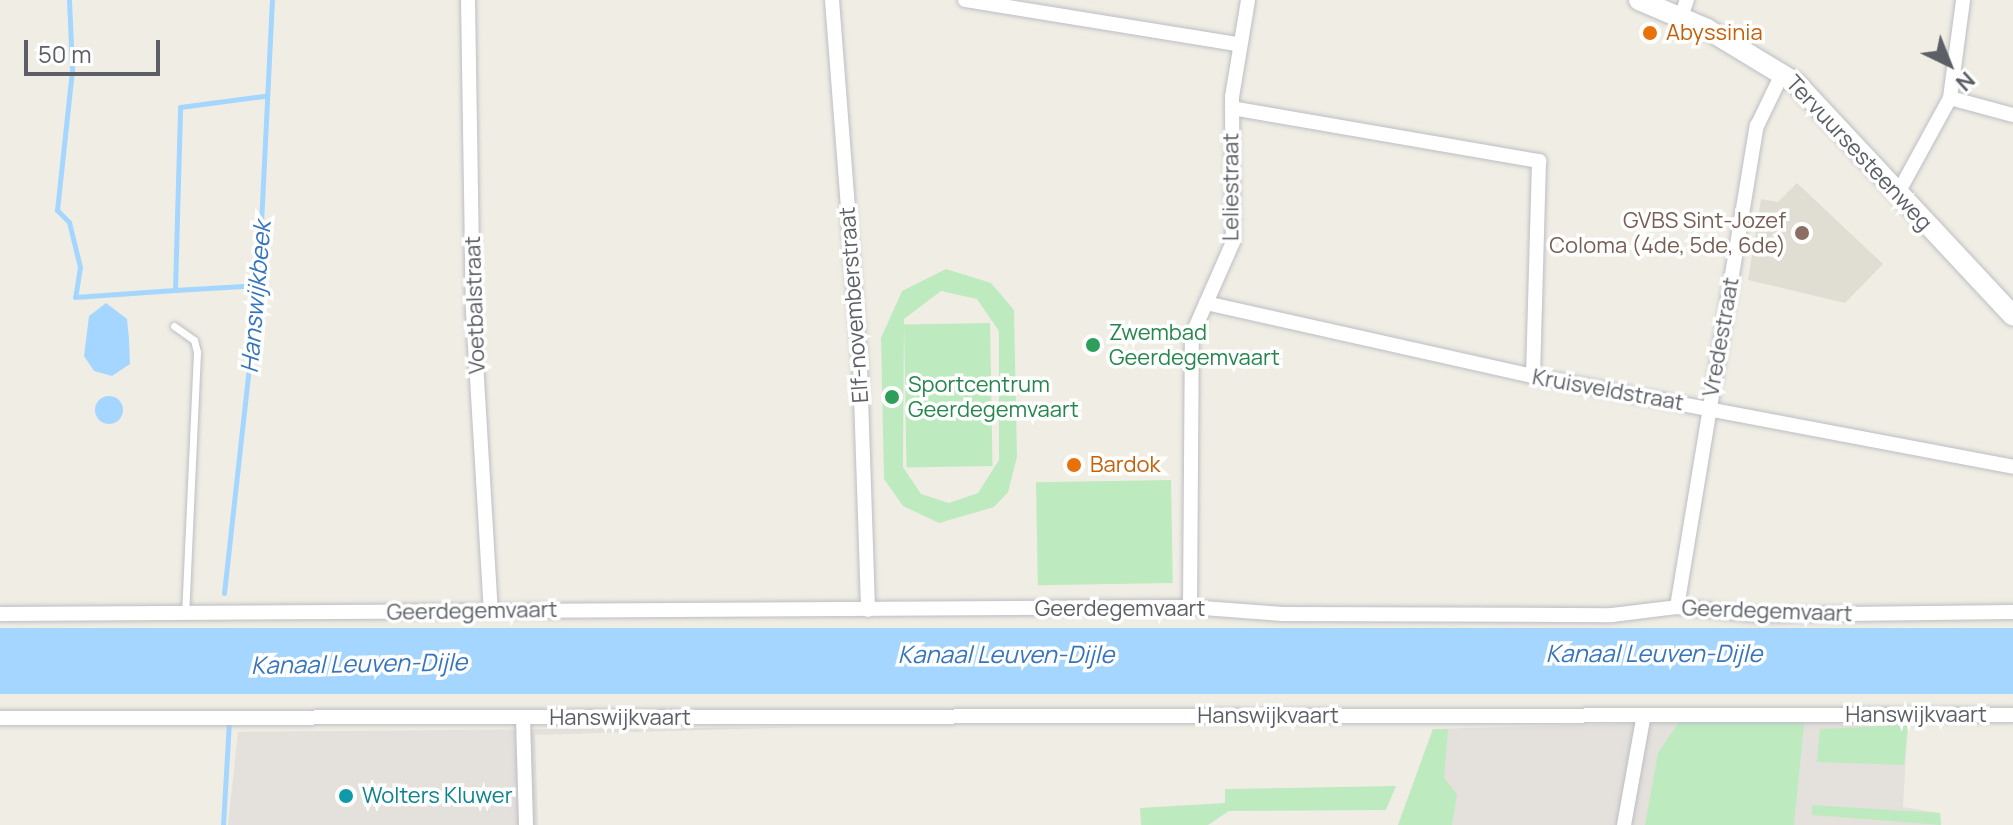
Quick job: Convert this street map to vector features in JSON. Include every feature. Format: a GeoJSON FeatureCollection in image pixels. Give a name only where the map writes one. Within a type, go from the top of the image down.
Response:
{"type":"FeatureCollection","features":[{"type":"Feature","properties":{"kind":"street","name":"Voetbalstraat"},"geometry":{"type":"LineString","coordinates":[[468,0],[473,311],[491,610]]}},
{"type":"Feature","properties":{"kind":"street","name":"Elf-novemberstraat"},"geometry":{"type":"LineString","coordinates":[[832,0],[860,366],[868,610]]}},
{"type":"Feature","properties":{"kind":"street"},"geometry":{"type":"LineString","coordinates":[[965,0],[1237,44]]}},
{"type":"Feature","properties":{"kind":"street","name":"Leliestraat"},"geometry":{"type":"LineString","coordinates":[[1190,607],[1192,335],[1233,242],[1232,108],[1237,44],[1248,0]]}},
{"type":"Feature","properties":{"kind":"street","name":"Tervuursesteenweg"},"geometry":{"type":"LineString","coordinates":[[1639,0],[1684,8],[1783,72],[2013,316]]}},
{"type":"Feature","properties":{"kind":"street"},"geometry":{"type":"LineString","coordinates":[[1898,193],[1950,98],[1963,0]]}},
{"type":"Feature","properties":{"kind":"street","name":"Vredestraat"},"geometry":{"type":"LineString","coordinates":[[1677,607],[1757,126],[1783,72]]}},
{"type":"Feature","properties":{"kind":"street"},"geometry":{"type":"LineString","coordinates":[[1950,98],[2013,115]]}},
{"type":"Feature","properties":{"kind":"street"},"geometry":{"type":"LineString","coordinates":[[1232,108],[1539,161],[1533,376]]}},
{"type":"Feature","properties":{"kind":"street","name":"Kruisveldstraat"},"geometry":{"type":"LineString","coordinates":[[1206,303],[1533,376],[2013,467]]}},
{"type":"Feature","properties":{"kind":"street","name":"Geerdegemvaart"},"geometry":{"type":"LineString","coordinates":[[0,614],[1190,607],[1612,615],[1677,607],[1760,615],[2013,612]]}},
{"type":"Feature","properties":{"kind":"street","name":"Hanswijkvaart"},"geometry":{"type":"LineString","coordinates":[[0,718],[424,712],[523,718],[1643,719],[2013,715]]}},
{"type":"Feature","properties":{"kind":"street"},"geometry":{"type":"LineString","coordinates":[[523,718],[526,825]]}},
{"type":"Feature","properties":{"kind":"street"},"geometry":{"type":"LineString","coordinates":[[1624,825],[1643,719]]}},
{"type":"Feature","properties":{"kind":"lane"},"geometry":{"type":"LineString","coordinates":[[174,326],[194,340],[197,352],[185,614]]}},
{"type":"Feature","properties":{"kind":"shaded area","name":"GVBS Sint-Jozef Coloma (4de, 5de, 6de)"},"geometry":{"type":"Polygon","coordinates":[[[1797,183],[1883,264],[1845,303],[1748,280],[1761,199],[1778,202],[1797,183]]]}},
{"type":"Feature","properties":{"kind":"shaded area"},"geometry":{"type":"Polygon","coordinates":[[[1679,722],[1908,722],[1903,807],[1940,813],[1941,825],[1398,825],[1433,729],[1679,722]]]}},
{"type":"Feature","properties":{"kind":"shaded area"},"geometry":{"type":"Polygon","coordinates":[[[802,727],[535,735],[538,825],[228,825],[238,732],[802,727]]]}},
{"type":"Feature","properties":{"kind":"green space","name":"Sportcentrum Geerdegemvaart"},"geometry":{"type":"Polygon","coordinates":[[[946,269],[991,283],[1014,310],[1017,457],[1008,492],[994,507],[939,523],[903,506],[884,479],[881,338],[902,291],[946,269]],[[941,291],[904,319],[903,467],[921,494],[949,503],[978,493],[999,460],[999,331],[977,299],[941,291]]]}},
{"type":"Feature","properties":{"kind":"green space"},"geometry":{"type":"Polygon","coordinates":[[[990,323],[992,466],[907,467],[904,325],[990,323]]]}},
{"type":"Feature","properties":{"kind":"green space"},"geometry":{"type":"Polygon","coordinates":[[[1171,480],[1173,583],[1038,585],[1036,482],[1171,480]]]}},
{"type":"Feature","properties":{"kind":"green space"},"geometry":{"type":"Polygon","coordinates":[[[1805,715],[1794,825],[1645,825],[1658,753],[1679,722],[1805,715]]]}},
{"type":"Feature","properties":{"kind":"green space"},"geometry":{"type":"Polygon","coordinates":[[[1908,725],[1904,765],[1817,762],[1820,729],[1908,725]]]}},
{"type":"Feature","properties":{"kind":"green space"},"geometry":{"type":"Polygon","coordinates":[[[1433,729],[1448,729],[1444,778],[1457,794],[1452,825],[1398,825],[1433,729]]]}},
{"type":"Feature","properties":{"kind":"green space"},"geometry":{"type":"Polygon","coordinates":[[[1396,786],[1386,810],[1229,811],[1208,825],[1141,825],[1140,808],[1225,803],[1225,789],[1396,786]]]}},
{"type":"Feature","properties":{"kind":"green space"},"geometry":{"type":"Polygon","coordinates":[[[1812,805],[1940,813],[1941,825],[1812,815],[1812,805]]]}},
{"type":"Feature","properties":{"kind":"water"},"geometry":{"type":"Polygon","coordinates":[[[106,303],[127,319],[129,339],[130,364],[112,376],[94,371],[84,356],[89,316],[106,303]]]}},
{"type":"Feature","properties":{"kind":"water"},"geometry":{"type":"Polygon","coordinates":[[[109,396],[119,400],[123,410],[119,420],[109,424],[99,420],[95,410],[99,400],[109,396]]]}},
{"type":"Feature","properties":{"kind":"water","name":"Kanaal Leuven-Dijle"},"geometry":{"type":"Polygon","coordinates":[[[0,628],[2013,628],[2013,694],[0,694],[0,628]]]}},
{"type":"Feature","properties":{"kind":"waterway"},"geometry":{"type":"LineString","coordinates":[[69,0],[72,70],[57,210],[69,222],[80,267],[75,297],[175,290]]}},
{"type":"Feature","properties":{"kind":"waterway","name":"Hanswijkbeek"},"geometry":{"type":"LineString","coordinates":[[224,593],[258,285],[272,0]]}},
{"type":"Feature","properties":{"kind":"waterway"},"geometry":{"type":"LineString","coordinates":[[258,285],[175,290],[180,107],[264,96]]}},
{"type":"Feature","properties":{"kind":"waterway","name":"Hanswijkbeek"},"geometry":{"type":"LineString","coordinates":[[223,825],[229,721]]}},
{"type":"Feature","properties":{"kind":"place","name":"Abyssinia"},"geometry":{"type":"Point","coordinates":[1650,33]}},
{"type":"Feature","properties":{"kind":"place","name":"GVBS Sint-Jozef Coloma (4de, 5de, 6de)"},"geometry":{"type":"Point","coordinates":[1802,233]}},
{"type":"Feature","properties":{"kind":"place","name":"Zwembad Geerdegemvaart"},"geometry":{"type":"Point","coordinates":[1093,345]}},
{"type":"Feature","properties":{"kind":"place","name":"Sportcentrum Geerdegemvaart"},"geometry":{"type":"Point","coordinates":[892,397]}},
{"type":"Feature","properties":{"kind":"place","name":"Bardok"},"geometry":{"type":"Point","coordinates":[1074,465]}},
{"type":"Feature","properties":{"kind":"place","name":"Wolters Kluwer"},"geometry":{"type":"Point","coordinates":[346,796]}}]}
